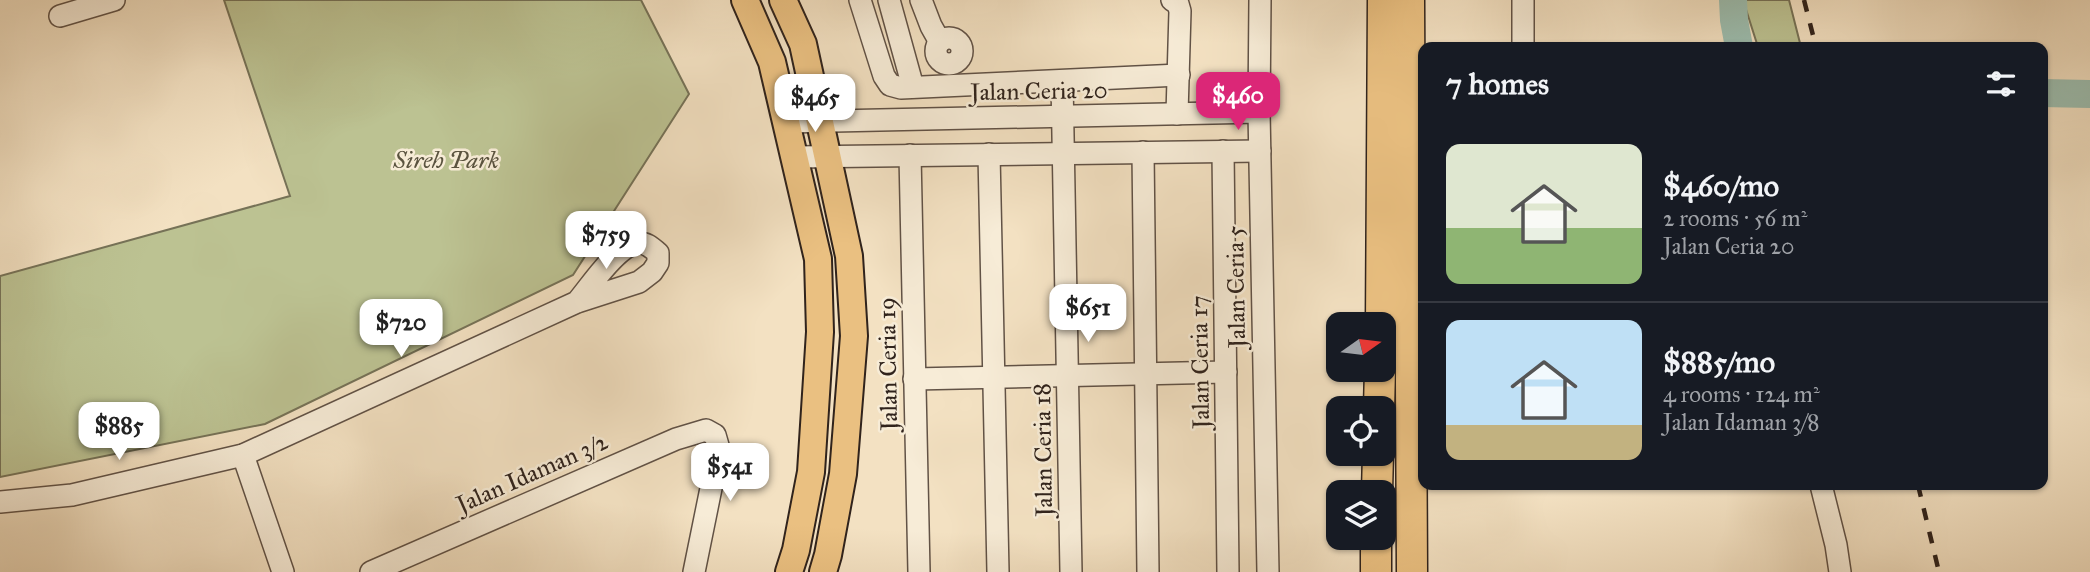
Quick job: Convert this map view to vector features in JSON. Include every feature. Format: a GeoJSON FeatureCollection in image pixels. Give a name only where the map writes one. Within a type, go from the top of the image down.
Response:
{"type":"FeatureCollection","features":[{"type":"Feature","properties":{"kind":"highway"},"geometry":{"type":"LineString","coordinates":[[1381,312],[1383,0]]}},
{"type":"Feature","properties":{"kind":"highway"},"geometry":{"type":"LineString","coordinates":[[1409,0],[1412,572]]}},
{"type":"Feature","properties":{"kind":"highway"},"geometry":{"type":"LineString","coordinates":[[1376,550],[1376,572]]}},
{"type":"Feature","properties":{"kind":"main road"},"geometry":{"type":"LineString","coordinates":[[745,0],[772,62],[818,259],[820,332],[811,472],[796,550],[789,572]]}},
{"type":"Feature","properties":{"kind":"main road"},"geometry":{"type":"LineString","coordinates":[[783,0],[803,44],[849,256],[854,336],[843,474],[823,572]]}},
{"type":"Feature","properties":{"kind":"street"},"geometry":{"type":"LineString","coordinates":[[60,16],[114,0]]}},
{"type":"Feature","properties":{"kind":"street"},"geometry":{"type":"LineString","coordinates":[[860,0],[884,76],[890,85],[901,88],[1179,75]]}},
{"type":"Feature","properties":{"kind":"street"},"geometry":{"type":"LineString","coordinates":[[888,0],[914,87]]}},
{"type":"Feature","properties":{"kind":"street"},"geometry":{"type":"LineString","coordinates":[[922,0],[942,52],[947,86]]}},
{"type":"Feature","properties":{"kind":"street"},"geometry":{"type":"LineString","coordinates":[[1172,0],[1178,4],[1180,11],[1177,114]]}},
{"type":"Feature","properties":{"kind":"street","name":"Jalan Ceria 5"},"geometry":{"type":"LineString","coordinates":[[1260,0],[1259,112],[1268,572]]}},
{"type":"Feature","properties":{"kind":"street"},"geometry":{"type":"LineString","coordinates":[[1523,0],[1523,42]]}},
{"type":"Feature","properties":{"kind":"street","name":"Jalan Ceria 18"},"geometry":{"type":"LineString","coordinates":[[1062,81],[1071,572]]}},
{"type":"Feature","properties":{"kind":"street","name":"Jalan Ceria 20"},"geometry":{"type":"LineString","coordinates":[[788,122],[1259,112]]}},
{"type":"Feature","properties":{"kind":"street","name":"Jalan Ceria 17"},"geometry":{"type":"LineString","coordinates":[[1223,151],[1228,572]]}},
{"type":"Feature","properties":{"kind":"street"},"geometry":{"type":"LineString","coordinates":[[796,157],[1260,151]]}},
{"type":"Feature","properties":{"kind":"street"},"geometry":{"type":"LineString","coordinates":[[1143,152],[1148,572]]}},
{"type":"Feature","properties":{"kind":"street"},"geometry":{"type":"LineString","coordinates":[[989,154],[998,572]]}},
{"type":"Feature","properties":{"kind":"street","name":"Jalan Ceria 19"},"geometry":{"type":"LineString","coordinates":[[909,155],[919,572]]}},
{"type":"Feature","properties":{"kind":"street"},"geometry":{"type":"LineString","coordinates":[[0,502],[72,495],[243,455],[576,302]]}},
{"type":"Feature","properties":{"kind":"street"},"geometry":{"type":"LineString","coordinates":[[914,379],[1226,373]]}},
{"type":"Feature","properties":{"kind":"street","name":"Jalan Idaman 3/2"},"geometry":{"type":"LineString","coordinates":[[372,572],[676,439],[706,430],[715,435],[719,449],[694,572]]}},
{"type":"Feature","properties":{"kind":"street"},"geometry":{"type":"LineString","coordinates":[[243,455],[283,572]]}},
{"type":"Feature","properties":{"kind":"street"},"geometry":{"type":"LineString","coordinates":[[1822,490],[1840,572]]}},
{"type":"Feature","properties":{"kind":"green space","name":"Sireh Park"},"geometry":{"type":"Polygon","coordinates":[[[224,0],[641,0],[689,94],[573,275],[265,424],[0,477],[0,276],[290,196],[224,0]]]}},
{"type":"Feature","properties":{"kind":"green space"},"geometry":{"type":"Polygon","coordinates":[[[1743,0],[1789,0],[1800,42],[1756,42],[1743,0]]]}},
{"type":"Feature","properties":{"kind":"waterway"},"geometry":{"type":"LineString","coordinates":[[1733,0],[1738,42]]}},
{"type":"Feature","properties":{"kind":"waterway"},"geometry":{"type":"LineString","coordinates":[[2048,93],[2090,94]]}},
{"type":"Feature","properties":{"kind":"railway"},"geometry":{"type":"LineString","coordinates":[[1804,0],[1815,42]]}},
{"type":"Feature","properties":{"kind":"railway"},"geometry":{"type":"LineString","coordinates":[[1919,490],[1939,572]]}}]}
